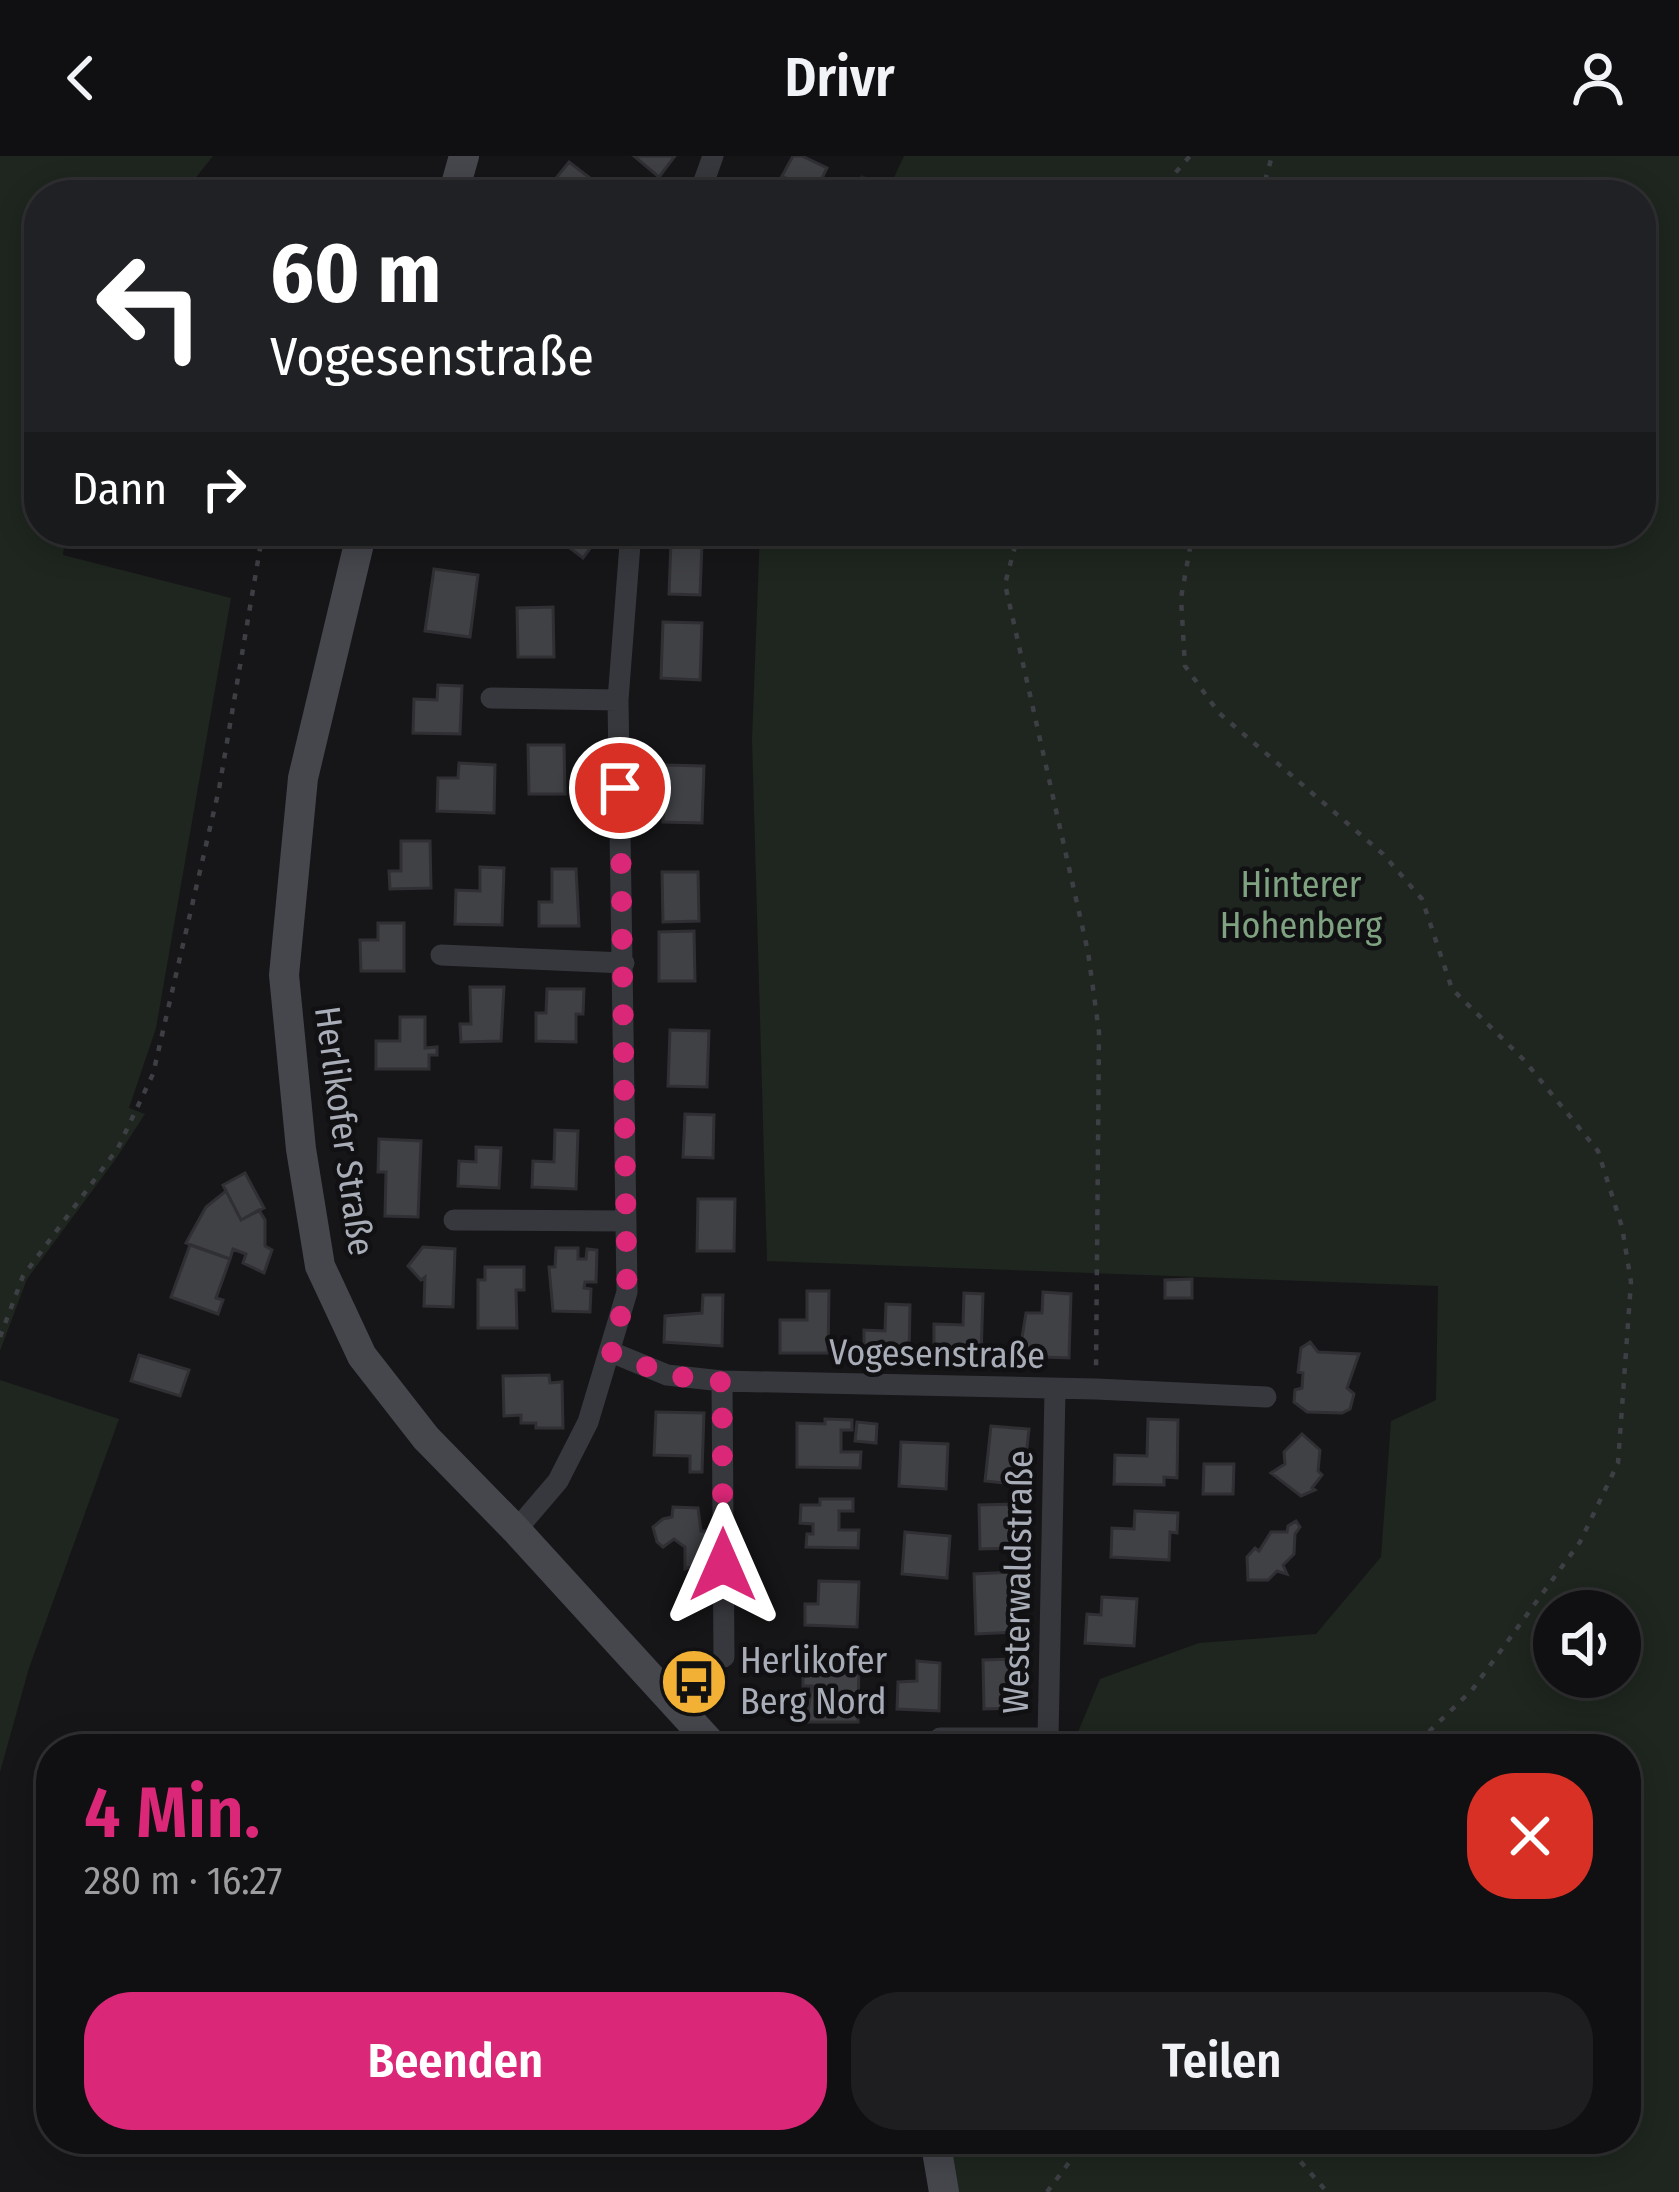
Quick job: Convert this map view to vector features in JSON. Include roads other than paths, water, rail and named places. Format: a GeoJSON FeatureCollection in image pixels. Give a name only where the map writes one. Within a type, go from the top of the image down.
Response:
{"type":"FeatureCollection","features":[{"type":"Feature","properties":{"kind":"main road","name":"Herlikofer Straße"},"geometry":{"type":"LineString","coordinates":[[358,546],[303,778],[284,975],[320,1266],[362,1357],[426,1438],[702,1734]]}},
{"type":"Feature","properties":{"kind":"main road"},"geometry":{"type":"LineString","coordinates":[[938,2154],[944,2192]]}},
{"type":"Feature","properties":{"kind":"street"},"geometry":{"type":"LineString","coordinates":[[516,1530],[558,1481],[588,1422],[627,1292],[618,700],[630,546]]}},
{"type":"Feature","properties":{"kind":"street"},"geometry":{"type":"LineString","coordinates":[[491,698],[618,700]]}},
{"type":"Feature","properties":{"kind":"street"},"geometry":{"type":"LineString","coordinates":[[441,956],[624,963]]}},
{"type":"Feature","properties":{"kind":"street"},"geometry":{"type":"LineString","coordinates":[[454,1220],[624,1221]]}},
{"type":"Feature","properties":{"kind":"street","name":"Vogesenstraße"},"geometry":{"type":"LineString","coordinates":[[611,1352],[667,1375],[722,1382],[1266,1397]]}},
{"type":"Feature","properties":{"kind":"street"},"geometry":{"type":"LineString","coordinates":[[722,1382],[724,1657]]}},
{"type":"Feature","properties":{"kind":"street","name":"Westerwaldstraße"},"geometry":{"type":"LineString","coordinates":[[1048,1734],[1055,1390]]}},
{"type":"Feature","properties":{"kind":"place","name":"Herlikofer Berg Nord"},"geometry":{"type":"Point","coordinates":[694,1682]}},
{"type":"Feature","properties":{"kind":"park label","name":"Hinterer Hohenberg"},"geometry":{"type":"Point","coordinates":[1301,906]}}]}
